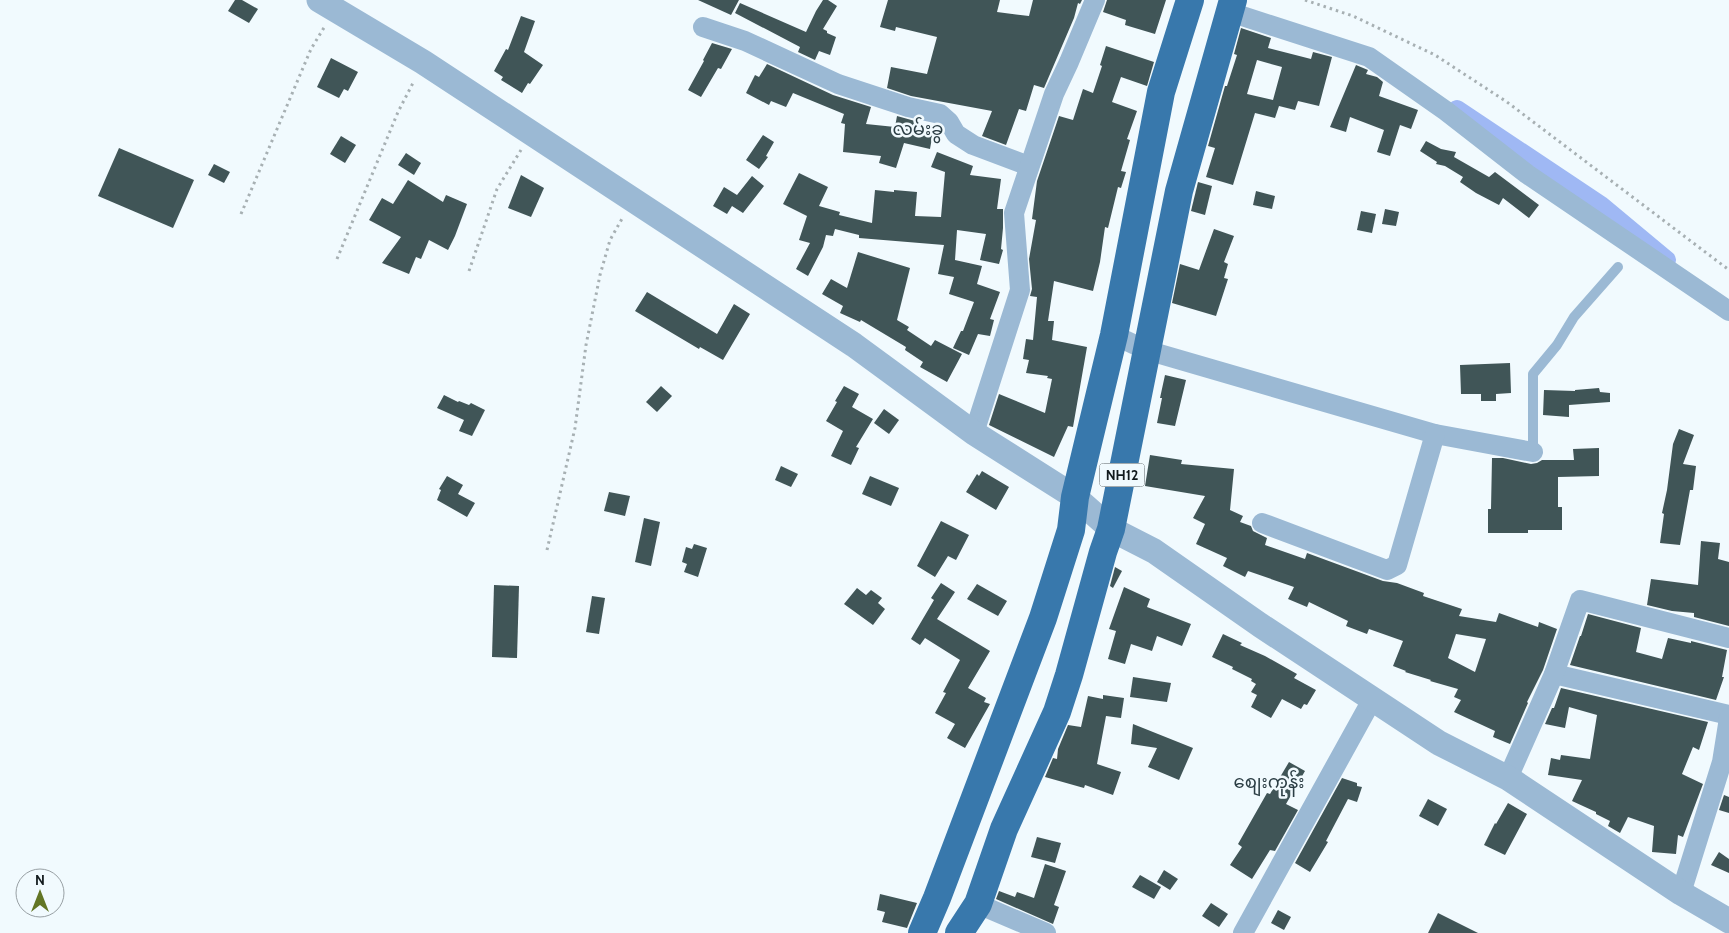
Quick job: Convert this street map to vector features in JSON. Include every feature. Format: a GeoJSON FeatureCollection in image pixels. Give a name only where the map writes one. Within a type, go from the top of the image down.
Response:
{"type":"FeatureCollection","features":[{"type":"Feature","properties":{"kind":"highway","name":"NH12"},"geometry":{"type":"LineString","coordinates":[[922,933],[941,889],[1043,618],[1070,530],[1075,498],[1114,335],[1161,92],[1190,0]]}},
{"type":"Feature","properties":{"kind":"highway","name":"NH12"},"geometry":{"type":"LineString","coordinates":[[959,933],[978,904],[1004,829],[1057,712],[1069,675],[1111,528],[1179,191],[1230,9]]}},
{"type":"Feature","properties":{"kind":"street"},"geometry":{"type":"LineString","coordinates":[[974,433],[1020,290],[1014,213],[1054,94],[1070,62],[1095,0]]}},
{"type":"Feature","properties":{"kind":"street"},"geometry":{"type":"LineString","coordinates":[[326,5],[423,62],[854,345],[974,433],[1075,498],[1111,528],[1154,552],[1260,625],[1440,743],[1508,778],[1681,892],[1729,921]]}},
{"type":"Feature","properties":{"kind":"street"},"geometry":{"type":"LineString","coordinates":[[1230,9],[1236,14],[1370,57],[1446,111],[1527,174],[1729,311]]}},
{"type":"Feature","properties":{"kind":"street"},"geometry":{"type":"LineString","coordinates":[[703,27],[744,41],[838,84],[908,107],[940,114],[949,122],[956,134],[973,145],[1029,166]]}},
{"type":"Feature","properties":{"kind":"street"},"geometry":{"type":"LineString","coordinates":[[1114,335],[1146,350],[1435,434],[1533,452]]}},
{"type":"Feature","properties":{"kind":"street"},"geometry":{"type":"LineString","coordinates":[[1262,523],[1387,570],[1397,565],[1435,434]]}},
{"type":"Feature","properties":{"kind":"street"},"geometry":{"type":"LineString","coordinates":[[1508,778],[1554,674],[1580,600],[1729,638]]}},
{"type":"Feature","properties":{"kind":"street"},"geometry":{"type":"LineString","coordinates":[[1554,674],[1729,717],[1722,762],[1681,892]]}},
{"type":"Feature","properties":{"kind":"street"},"geometry":{"type":"LineString","coordinates":[[1243,933],[1373,698]]}},
{"type":"Feature","properties":{"kind":"street"},"geometry":{"type":"LineString","coordinates":[[978,904],[1046,933]]}},
{"type":"Feature","properties":{"kind":"lane"},"geometry":{"type":"LineString","coordinates":[[1533,452],[1533,374],[1557,345],[1574,317],[1618,267]]}},
{"type":"Feature","properties":{"kind":"path"},"geometry":{"type":"LineString","coordinates":[[1305,0],[1353,16],[1435,55],[1507,102],[1729,270]]}},
{"type":"Feature","properties":{"kind":"path"},"geometry":{"type":"LineString","coordinates":[[241,214],[311,49],[326,5]]}},
{"type":"Feature","properties":{"kind":"path"},"geometry":{"type":"LineString","coordinates":[[337,259],[398,112],[423,62]]}},
{"type":"Feature","properties":{"kind":"path"},"geometry":{"type":"LineString","coordinates":[[469,271],[497,190],[532,133]]}},
{"type":"Feature","properties":{"kind":"path"},"geometry":{"type":"LineString","coordinates":[[547,550],[575,428],[586,345],[600,275],[610,240],[633,199]]}},
{"type":"Feature","properties":{"kind":"building"},"geometry":{"type":"Polygon","coordinates":[[[235,0],[242,0],[258,9],[249,23],[228,11],[235,0]]]}},
{"type":"Feature","properties":{"kind":"building"},"geometry":{"type":"Polygon","coordinates":[[[698,0],[739,0],[731,15],[698,0]]]}},
{"type":"Feature","properties":{"kind":"building"},"geometry":{"type":"Polygon","coordinates":[[[823,0],[828,0],[837,6],[823,29],[836,37],[830,55],[819,51],[815,60],[798,52],[800,47],[735,13],[740,3],[806,32],[823,0]]]}},
{"type":"Feature","properties":{"kind":"building"},"geometry":{"type":"Polygon","coordinates":[[[888,0],[1000,0],[997,12],[1029,16],[1033,0],[1082,0],[1080,4],[1078,3],[1074,18],[1044,88],[1034,85],[1026,111],[1019,109],[1006,145],[982,136],[992,111],[911,96],[887,88],[891,67],[927,74],[937,37],[896,27],[895,31],[880,27],[888,0]]]}},
{"type":"Feature","properties":{"kind":"building"},"geometry":{"type":"Polygon","coordinates":[[[1107,0],[1166,0],[1155,34],[1125,25],[1126,20],[1103,12],[1107,0]]]}},
{"type":"Feature","properties":{"kind":"building"},"geometry":{"type":"Polygon","coordinates":[[[521,16],[535,21],[524,52],[543,65],[522,93],[501,80],[503,77],[494,71],[506,49],[508,50],[521,16]]]}},
{"type":"Feature","properties":{"kind":"building"},"geometry":{"type":"Polygon","coordinates":[[[1241,28],[1271,38],[1268,48],[1311,59],[1313,52],[1332,57],[1319,106],[1298,101],[1295,110],[1279,106],[1275,118],[1255,113],[1233,185],[1206,177],[1215,148],[1208,146],[1225,86],[1227,86],[1237,55],[1234,54],[1241,28]],[[1257,60],[1247,94],[1273,100],[1282,67],[1257,60]]]}},
{"type":"Feature","properties":{"kind":"building"},"geometry":{"type":"Polygon","coordinates":[[[712,43],[732,49],[721,69],[718,68],[701,97],[688,90],[712,43]]]}},
{"type":"Feature","properties":{"kind":"building"},"geometry":{"type":"Polygon","coordinates":[[[1106,46],[1154,62],[1147,86],[1121,77],[1112,102],[1137,111],[1127,139],[1130,140],[1121,171],[1126,172],[1121,188],[1118,187],[1108,228],[1105,227],[1100,262],[1093,291],[1054,281],[1048,321],[1054,321],[1052,340],[1087,347],[1073,427],[1068,426],[1054,457],[989,425],[999,394],[1045,413],[1052,379],[1047,378],[1048,376],[1026,373],[1029,360],[1023,359],[1026,339],[1033,340],[1037,297],[1030,296],[1032,289],[1029,259],[1036,220],[1032,219],[1037,181],[1059,116],[1073,120],[1083,89],[1093,93],[1106,46]]]}},
{"type":"Feature","properties":{"kind":"building"},"geometry":{"type":"Polygon","coordinates":[[[331,58],[358,72],[348,91],[344,89],[339,98],[317,87],[331,58]]]}},
{"type":"Feature","properties":{"kind":"building"},"geometry":{"type":"Polygon","coordinates":[[[767,64],[833,95],[871,107],[866,124],[895,127],[897,116],[915,121],[914,128],[933,132],[930,149],[904,143],[896,168],[879,163],[881,156],[843,152],[845,124],[841,123],[844,114],[793,93],[786,107],[771,101],[769,105],[746,93],[755,75],[759,77],[767,64]]]}},
{"type":"Feature","properties":{"kind":"building"},"geometry":{"type":"Polygon","coordinates":[[[1356,65],[1368,70],[1366,74],[1377,77],[1383,82],[1379,96],[1418,110],[1411,129],[1400,125],[1390,156],[1377,152],[1384,130],[1350,117],[1346,132],[1330,127],[1356,65]]]}},
{"type":"Feature","properties":{"kind":"building"},"geometry":{"type":"Polygon","coordinates":[[[763,135],[774,142],[766,156],[768,157],[759,169],[746,160],[763,135]]]}},
{"type":"Feature","properties":{"kind":"building"},"geometry":{"type":"Polygon","coordinates":[[[341,136],[356,145],[345,163],[330,154],[341,136]]]}},
{"type":"Feature","properties":{"kind":"building"},"geometry":{"type":"Polygon","coordinates":[[[1426,141],[1441,149],[1456,152],[1454,157],[1489,177],[1495,172],[1539,205],[1529,218],[1503,198],[1499,205],[1476,193],[1460,182],[1463,177],[1445,166],[1436,164],[1437,162],[1420,151],[1426,141]]]}},
{"type":"Feature","properties":{"kind":"building"},"geometry":{"type":"Polygon","coordinates":[[[119,148],[194,180],[173,228],[98,196],[119,148]]]}},
{"type":"Feature","properties":{"kind":"building"},"geometry":{"type":"Polygon","coordinates":[[[937,152],[973,166],[970,175],[1001,179],[997,209],[1003,209],[1001,249],[1003,250],[999,264],[980,260],[986,234],[957,230],[955,260],[982,266],[977,284],[1000,292],[990,319],[994,320],[990,336],[978,334],[969,355],[953,348],[961,331],[963,331],[974,302],[949,294],[954,277],[938,274],[944,245],[859,238],[859,235],[835,229],[833,236],[826,235],[823,247],[808,276],[796,269],[810,243],[799,240],[807,216],[783,204],[799,173],[828,187],[819,206],[840,212],[839,215],[872,223],[875,190],[894,192],[894,190],[917,192],[915,216],[941,217],[945,172],[931,167],[937,152]]]}},
{"type":"Feature","properties":{"kind":"building"},"geometry":{"type":"Polygon","coordinates":[[[406,153],[421,163],[414,175],[398,165],[406,153]]]}},
{"type":"Feature","properties":{"kind":"building"},"geometry":{"type":"Polygon","coordinates":[[[214,164],[230,172],[224,183],[208,175],[214,164]]]}},
{"type":"Feature","properties":{"kind":"building"},"geometry":{"type":"Polygon","coordinates":[[[521,175],[544,188],[531,217],[508,208],[521,175]]]}},
{"type":"Feature","properties":{"kind":"building"},"geometry":{"type":"Polygon","coordinates":[[[752,176],[764,186],[743,213],[732,206],[727,214],[713,206],[724,187],[737,195],[752,176]]]}},
{"type":"Feature","properties":{"kind":"building"},"geometry":{"type":"Polygon","coordinates":[[[408,180],[443,202],[446,195],[467,204],[448,250],[429,240],[421,259],[416,257],[409,274],[382,263],[401,237],[369,220],[382,198],[393,204],[408,180]]]}},
{"type":"Feature","properties":{"kind":"building"},"geometry":{"type":"Polygon","coordinates":[[[1198,182],[1212,186],[1205,215],[1191,211],[1198,182]]]}},
{"type":"Feature","properties":{"kind":"building"},"geometry":{"type":"Polygon","coordinates":[[[1256,191],[1275,196],[1272,209],[1253,205],[1256,191]]]}},
{"type":"Feature","properties":{"kind":"building"},"geometry":{"type":"Polygon","coordinates":[[[1385,209],[1399,212],[1396,226],[1382,224],[1385,209]]]}},
{"type":"Feature","properties":{"kind":"building"},"geometry":{"type":"Polygon","coordinates":[[[1361,211],[1376,214],[1372,233],[1357,230],[1361,211]]]}},
{"type":"Feature","properties":{"kind":"building"},"geometry":{"type":"Polygon","coordinates":[[[1214,229],[1234,236],[1224,262],[1228,264],[1224,278],[1228,279],[1216,316],[1172,303],[1180,264],[1199,270],[1214,229]]]}},
{"type":"Feature","properties":{"kind":"building"},"geometry":{"type":"Polygon","coordinates":[[[858,252],[910,268],[897,320],[909,327],[907,330],[931,346],[935,340],[962,354],[947,382],[920,367],[923,362],[905,350],[906,347],[861,320],[860,322],[840,313],[843,306],[822,294],[831,279],[847,288],[858,252]]]}},
{"type":"Feature","properties":{"kind":"building"},"geometry":{"type":"Polygon","coordinates":[[[647,292],[717,334],[734,304],[750,314],[723,360],[700,347],[699,349],[635,311],[647,292]]]}},
{"type":"Feature","properties":{"kind":"building"},"geometry":{"type":"Polygon","coordinates":[[[1510,363],[1511,393],[1496,394],[1496,401],[1481,401],[1481,394],[1461,394],[1460,365],[1510,363]]]}},
{"type":"Feature","properties":{"kind":"building"},"geometry":{"type":"Polygon","coordinates":[[[1165,375],[1186,380],[1175,426],[1157,423],[1165,375]]]}},
{"type":"Feature","properties":{"kind":"building"},"geometry":{"type":"Polygon","coordinates":[[[661,386],[672,396],[657,412],[646,402],[661,386]]]}},
{"type":"Feature","properties":{"kind":"building"},"geometry":{"type":"Polygon","coordinates":[[[844,386],[859,394],[852,407],[873,419],[856,447],[859,448],[851,465],[831,456],[843,431],[826,421],[844,386]]]}},
{"type":"Feature","properties":{"kind":"building"},"geometry":{"type":"Polygon","coordinates":[[[1599,388],[1600,392],[1610,393],[1610,402],[1569,405],[1569,417],[1543,415],[1544,390],[1575,391],[1599,388]]]}},
{"type":"Feature","properties":{"kind":"building"},"geometry":{"type":"Polygon","coordinates":[[[444,395],[458,402],[469,405],[471,403],[485,410],[472,436],[459,431],[464,420],[437,408],[444,395]]]}},
{"type":"Feature","properties":{"kind":"building"},"geometry":{"type":"Polygon","coordinates":[[[884,409],[899,420],[889,434],[874,423],[884,409]]]}},
{"type":"Feature","properties":{"kind":"building"},"geometry":{"type":"Polygon","coordinates":[[[1679,429],[1694,435],[1683,464],[1696,466],[1693,490],[1690,490],[1680,545],[1660,543],[1664,514],[1662,513],[1673,444],[1679,429]]]}},
{"type":"Feature","properties":{"kind":"building"},"geometry":{"type":"Polygon","coordinates":[[[1599,448],[1599,476],[1558,477],[1558,507],[1562,507],[1562,530],[1528,530],[1528,533],[1488,533],[1488,509],[1491,509],[1492,458],[1503,458],[1531,464],[1542,460],[1574,460],[1573,449],[1599,448]]]}},
{"type":"Feature","properties":{"kind":"building"},"geometry":{"type":"Polygon","coordinates":[[[1150,455],[1182,460],[1181,464],[1234,469],[1230,510],[1243,516],[1240,522],[1251,526],[1253,531],[1267,538],[1265,545],[1305,559],[1307,553],[1383,581],[1397,583],[1424,593],[1423,596],[1462,609],[1459,616],[1496,622],[1499,613],[1538,627],[1539,622],[1557,629],[1543,670],[1527,702],[1510,744],[1493,737],[1495,731],[1454,712],[1461,700],[1454,697],[1458,689],[1430,681],[1393,666],[1403,641],[1369,629],[1367,634],[1346,626],[1348,621],[1309,602],[1307,607],[1288,599],[1294,587],[1248,571],[1245,577],[1223,566],[1227,558],[1196,544],[1205,524],[1193,518],[1205,496],[1145,486],[1150,455]],[[1456,634],[1448,658],[1475,672],[1486,639],[1456,634]]]}},
{"type":"Feature","properties":{"kind":"building"},"geometry":{"type":"Polygon","coordinates":[[[781,466],[798,474],[791,487],[775,480],[781,466]]]}},
{"type":"Feature","properties":{"kind":"building"},"geometry":{"type":"Polygon","coordinates":[[[982,471],[1009,487],[996,510],[966,492],[977,474],[979,476],[982,471]]]}},
{"type":"Feature","properties":{"kind":"building"},"geometry":{"type":"Polygon","coordinates":[[[447,476],[463,485],[458,494],[475,503],[467,517],[437,500],[441,490],[439,489],[447,476]]]}},
{"type":"Feature","properties":{"kind":"building"},"geometry":{"type":"Polygon","coordinates":[[[870,476],[899,488],[891,506],[862,494],[870,476]]]}},
{"type":"Feature","properties":{"kind":"building"},"geometry":{"type":"Polygon","coordinates":[[[609,492],[630,496],[625,516],[604,511],[609,492]]]}},
{"type":"Feature","properties":{"kind":"building"},"geometry":{"type":"Polygon","coordinates":[[[644,518],[660,522],[651,566],[635,562],[644,518]]]}},
{"type":"Feature","properties":{"kind":"building"},"geometry":{"type":"Polygon","coordinates":[[[941,521],[969,535],[956,560],[948,556],[935,577],[917,566],[941,521]]]}},
{"type":"Feature","properties":{"kind":"building"},"geometry":{"type":"Polygon","coordinates":[[[1701,541],[1720,543],[1718,559],[1729,562],[1729,626],[1694,617],[1694,613],[1672,611],[1647,605],[1651,579],[1698,585],[1701,541]]]}},
{"type":"Feature","properties":{"kind":"building"},"geometry":{"type":"Polygon","coordinates":[[[694,544],[707,548],[698,577],[684,572],[687,564],[682,562],[686,547],[692,549],[694,544]]]}},
{"type":"Feature","properties":{"kind":"building"},"geometry":{"type":"Polygon","coordinates":[[[1115,567],[1122,571],[1113,588],[1110,586],[1115,567]]]}},
{"type":"Feature","properties":{"kind":"building"},"geometry":{"type":"Polygon","coordinates":[[[941,583],[955,592],[937,619],[990,651],[968,688],[986,698],[984,702],[990,704],[965,748],[947,738],[955,724],[935,713],[946,693],[943,692],[960,660],[925,638],[920,645],[911,639],[934,600],[931,598],[941,583]]]}},
{"type":"Feature","properties":{"kind":"building"},"geometry":{"type":"Polygon","coordinates":[[[977,584],[1007,601],[998,616],[967,599],[977,584]]]}},
{"type":"Feature","properties":{"kind":"building"},"geometry":{"type":"Polygon","coordinates":[[[494,585],[519,586],[517,658],[492,657],[494,585]]]}},
{"type":"Feature","properties":{"kind":"building"},"geometry":{"type":"Polygon","coordinates":[[[1124,587],[1150,599],[1147,607],[1191,624],[1182,646],[1157,636],[1152,651],[1131,644],[1125,664],[1108,659],[1116,631],[1109,629],[1124,587]]]}},
{"type":"Feature","properties":{"kind":"building"},"geometry":{"type":"Polygon","coordinates":[[[857,588],[866,595],[871,590],[882,598],[878,603],[885,609],[873,625],[844,604],[857,588]]]}},
{"type":"Feature","properties":{"kind":"building"},"geometry":{"type":"Polygon","coordinates":[[[592,596],[605,598],[599,634],[586,632],[592,596]]]}},
{"type":"Feature","properties":{"kind":"building"},"geometry":{"type":"Polygon","coordinates":[[[1588,614],[1641,628],[1636,652],[1662,659],[1668,638],[1691,643],[1691,641],[1727,650],[1722,677],[1724,677],[1716,700],[1570,665],[1588,614]]]}},
{"type":"Feature","properties":{"kind":"building"},"geometry":{"type":"Polygon","coordinates":[[[1223,634],[1242,643],[1240,645],[1265,656],[1297,674],[1294,678],[1316,690],[1307,705],[1304,704],[1301,709],[1282,699],[1271,718],[1251,707],[1257,695],[1251,692],[1256,684],[1251,681],[1252,679],[1232,669],[1233,667],[1212,657],[1223,634]]]}},
{"type":"Feature","properties":{"kind":"building"},"geometry":{"type":"Polygon","coordinates":[[[1133,677],[1171,683],[1167,702],[1130,697],[1133,677]]]}},
{"type":"Feature","properties":{"kind":"building"},"geometry":{"type":"Polygon","coordinates":[[[1561,688],[1708,722],[1699,750],[1693,747],[1682,774],[1703,784],[1683,837],[1678,835],[1676,854],[1652,852],[1654,826],[1628,817],[1620,833],[1608,826],[1610,821],[1572,801],[1582,780],[1548,775],[1551,758],[1560,760],[1561,755],[1590,759],[1597,715],[1569,707],[1565,728],[1545,724],[1552,708],[1554,708],[1561,688]]]}},
{"type":"Feature","properties":{"kind":"building"},"geometry":{"type":"Polygon","coordinates":[[[1103,695],[1124,698],[1121,718],[1106,716],[1097,764],[1121,772],[1113,795],[1085,785],[1084,788],[1045,777],[1053,758],[1057,759],[1058,749],[1068,725],[1081,727],[1088,696],[1103,699],[1103,695]]]}},
{"type":"Feature","properties":{"kind":"building"},"geometry":{"type":"Polygon","coordinates":[[[1133,724],[1193,748],[1179,780],[1148,767],[1157,748],[1131,744],[1133,724]]]}},
{"type":"Feature","properties":{"kind":"building"},"geometry":{"type":"Polygon","coordinates":[[[1289,762],[1305,771],[1286,804],[1298,810],[1275,851],[1270,850],[1252,879],[1230,865],[1242,847],[1238,844],[1267,793],[1270,794],[1289,762]]]}},
{"type":"Feature","properties":{"kind":"building"},"geometry":{"type":"Polygon","coordinates":[[[1342,778],[1357,783],[1357,786],[1362,787],[1357,802],[1348,799],[1326,841],[1328,842],[1310,872],[1295,863],[1342,778]]]}},
{"type":"Feature","properties":{"kind":"building"},"geometry":{"type":"Polygon","coordinates":[[[1724,795],[1729,797],[1729,813],[1719,810],[1724,795]]]}},
{"type":"Feature","properties":{"kind":"building"},"geometry":{"type":"Polygon","coordinates":[[[1428,799],[1447,809],[1438,826],[1419,816],[1428,799]]]}},
{"type":"Feature","properties":{"kind":"building"},"geometry":{"type":"Polygon","coordinates":[[[1508,803],[1527,814],[1505,855],[1484,845],[1508,803]]]}},
{"type":"Feature","properties":{"kind":"building"},"geometry":{"type":"Polygon","coordinates":[[[1037,837],[1061,843],[1055,863],[1031,857],[1037,837]]]}},
{"type":"Feature","properties":{"kind":"building"},"geometry":{"type":"Polygon","coordinates":[[[1719,852],[1729,859],[1729,873],[1711,865],[1719,852]]]}},
{"type":"Feature","properties":{"kind":"building"},"geometry":{"type":"Polygon","coordinates":[[[1045,864],[1066,871],[1054,905],[1059,907],[1053,924],[996,899],[999,891],[1015,897],[1017,892],[1034,898],[1045,864]]]}},
{"type":"Feature","properties":{"kind":"building"},"geometry":{"type":"Polygon","coordinates":[[[1164,870],[1178,879],[1170,890],[1157,882],[1164,870]]]}},
{"type":"Feature","properties":{"kind":"building"},"geometry":{"type":"Polygon","coordinates":[[[1140,875],[1161,887],[1154,899],[1132,887],[1140,875]]]}},
{"type":"Feature","properties":{"kind":"building"},"geometry":{"type":"Polygon","coordinates":[[[880,894],[917,903],[907,928],[882,922],[885,912],[877,910],[880,894]]]}},
{"type":"Feature","properties":{"kind":"building"},"geometry":{"type":"Polygon","coordinates":[[[1211,903],[1228,914],[1219,927],[1202,916],[1211,903]]]}},
{"type":"Feature","properties":{"kind":"building"},"geometry":{"type":"Polygon","coordinates":[[[1278,910],[1291,917],[1284,930],[1271,923],[1278,910]]]}},
{"type":"Feature","properties":{"kind":"building"},"geometry":{"type":"Polygon","coordinates":[[[1438,913],[1478,933],[1428,933],[1438,913]]]}},
{"type":"Feature","properties":{"kind":"waterway"},"geometry":{"type":"LineString","coordinates":[[1457,109],[1601,205],[1667,260]]}},
{"type":"Feature","properties":{"kind":"district","name":"လမ်းခွ"},"geometry":{"type":"Point","coordinates":[918,129]}},
{"type":"Feature","properties":{"kind":"district","name":"စျေးကုန်း"},"geometry":{"type":"Point","coordinates":[1269,782]}}]}
